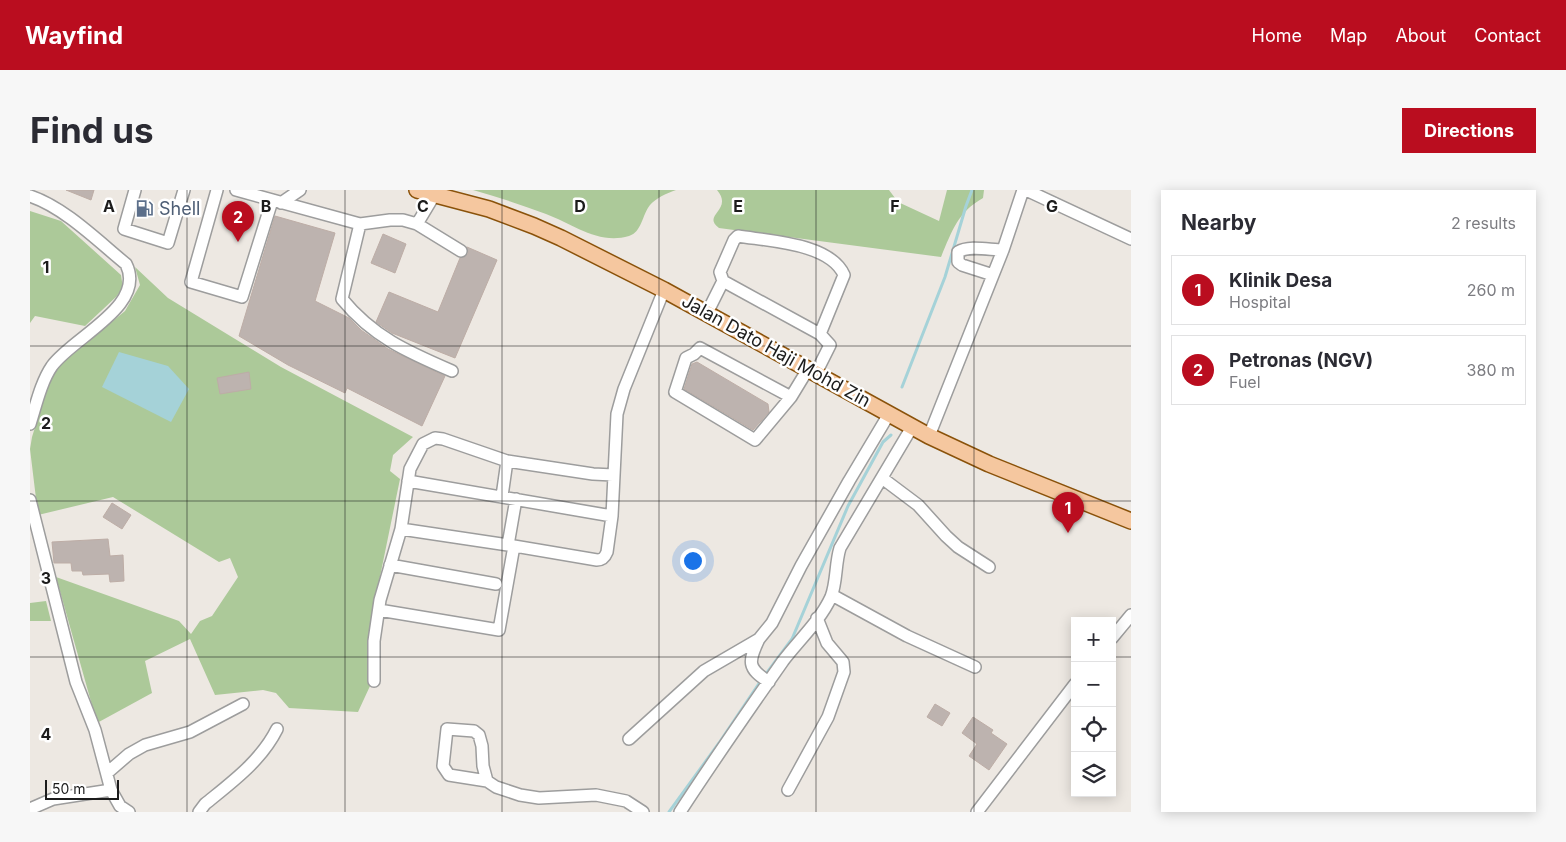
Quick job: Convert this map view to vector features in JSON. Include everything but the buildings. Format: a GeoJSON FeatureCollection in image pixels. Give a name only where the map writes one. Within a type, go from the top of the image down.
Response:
{"type":"FeatureCollection","features":[{"type":"Feature","properties":{"kind":"main road","name":"Jalan Dato Haji Mohd Zin"},"geometry":{"type":"LineString","coordinates":[[417,190],[489,209],[534,226],[602,257],[929,436],[989,464],[1131,521]]}},
{"type":"Feature","properties":{"kind":"street"},"geometry":{"type":"LineString","coordinates":[[135,190],[124,229],[168,243],[184,190]]}},
{"type":"Feature","properties":{"kind":"street"},"geometry":{"type":"LineString","coordinates":[[217,190],[191,282],[242,298],[276,202],[300,190]]}},
{"type":"Feature","properties":{"kind":"street"},"geometry":{"type":"LineString","coordinates":[[236,190],[360,224],[403,220],[417,224],[461,251]]}},
{"type":"Feature","properties":{"kind":"street"},"geometry":{"type":"LineString","coordinates":[[929,436],[1025,190],[1131,239]]}},
{"type":"Feature","properties":{"kind":"street"},"geometry":{"type":"LineString","coordinates":[[417,224],[435,194]]}},
{"type":"Feature","properties":{"kind":"street"},"geometry":{"type":"LineString","coordinates":[[30,196],[40,199],[62,213],[126,264],[131,282],[129,291],[120,306],[63,354],[52,366],[44,382],[30,424]]}},
{"type":"Feature","properties":{"kind":"street"},"geometry":{"type":"LineString","coordinates":[[360,224],[342,299],[356,316],[379,334],[405,350],[452,371]]}},
{"type":"Feature","properties":{"kind":"street"},"geometry":{"type":"LineString","coordinates":[[791,397],[700,348],[686,358],[675,392],[755,440],[791,397],[812,371],[830,345],[820,334],[723,281],[720,272],[734,240],[738,236],[805,247],[822,254],[841,268],[844,275],[820,334]]}},
{"type":"Feature","properties":{"kind":"street"},"geometry":{"type":"LineString","coordinates":[[993,275],[962,265],[958,262],[958,252],[968,249],[1003,250]]}},
{"type":"Feature","properties":{"kind":"street"},"geometry":{"type":"LineString","coordinates":[[707,313],[723,281]]}},
{"type":"Feature","properties":{"kind":"street"},"geometry":{"type":"LineString","coordinates":[[400,529],[602,560],[608,552],[612,516],[617,414],[624,389],[664,290]]}},
{"type":"Feature","properties":{"kind":"street"},"geometry":{"type":"LineString","coordinates":[[764,678],[753,670],[752,660],[759,639],[772,623],[800,566],[889,414]]}},
{"type":"Feature","properties":{"kind":"street"},"geometry":{"type":"LineString","coordinates":[[680,812],[764,678],[817,618],[832,595],[840,548],[912,427]]}},
{"type":"Feature","properties":{"kind":"street"},"geometry":{"type":"LineString","coordinates":[[374,682],[374,641],[379,610],[400,529],[410,469],[423,444],[435,438],[507,461],[593,474],[613,475]]}},
{"type":"Feature","properties":{"kind":"street"},"geometry":{"type":"LineString","coordinates":[[502,496],[507,461]]}},
{"type":"Feature","properties":{"kind":"street"},"geometry":{"type":"LineString","coordinates":[[882,478],[918,505],[946,536],[958,546],[990,567]]}},
{"type":"Feature","properties":{"kind":"street"},"geometry":{"type":"LineString","coordinates":[[408,481],[612,516]]}},
{"type":"Feature","properties":{"kind":"street"},"geometry":{"type":"LineString","coordinates":[[379,610],[499,630],[516,499]]}},
{"type":"Feature","properties":{"kind":"street"},"geometry":{"type":"LineString","coordinates":[[30,500],[76,682],[95,730],[111,790],[120,806],[129,812]]}},
{"type":"Feature","properties":{"kind":"street"},"geometry":{"type":"LineString","coordinates":[[390,565],[496,584]]}},
{"type":"Feature","properties":{"kind":"street"},"geometry":{"type":"LineString","coordinates":[[832,595],[907,636],[975,667]]}},
{"type":"Feature","properties":{"kind":"street"},"geometry":{"type":"LineString","coordinates":[[1116,633],[1131,615]]}},
{"type":"Feature","properties":{"kind":"street"},"geometry":{"type":"LineString","coordinates":[[788,790],[828,716],[844,672],[843,662],[827,643],[817,618]]}},
{"type":"Feature","properties":{"kind":"street"},"geometry":{"type":"LineString","coordinates":[[628,740],[704,671],[759,639]]}},
{"type":"Feature","properties":{"kind":"street"},"geometry":{"type":"LineString","coordinates":[[977,812],[1071,689]]}},
{"type":"Feature","properties":{"kind":"street"},"geometry":{"type":"LineString","coordinates":[[107,773],[129,754],[145,745],[190,732],[243,704]]}},
{"type":"Feature","properties":{"kind":"street"},"geometry":{"type":"LineString","coordinates":[[488,781],[483,766],[482,746],[479,735],[474,731],[447,728],[444,766],[448,775],[488,781],[496,787],[520,795],[539,798],[596,795],[626,801],[643,812]]}},
{"type":"Feature","properties":{"kind":"street"},"geometry":{"type":"LineString","coordinates":[[199,812],[205,804],[257,758],[270,742],[277,729]]}},
{"type":"Feature","properties":{"kind":"street"},"geometry":{"type":"LineString","coordinates":[[30,809],[53,799],[111,790]]}},
{"type":"Feature","properties":{"kind":"green space"},"geometry":{"type":"Polygon","coordinates":[[[473,190],[676,190],[655,200],[650,205],[637,231],[633,234],[618,238],[607,238],[596,236],[546,214],[510,201],[473,190]]]}},
{"type":"Feature","properties":{"kind":"green space"},"geometry":{"type":"Polygon","coordinates":[[[717,190],[889,190],[898,202],[939,221],[947,190],[984,190],[983,198],[967,209],[957,223],[941,257],[719,228],[713,219],[722,203],[717,190]]]}},
{"type":"Feature","properties":{"kind":"green space"},"geometry":{"type":"Polygon","coordinates":[[[30,211],[61,221],[121,275],[123,288],[85,326],[35,316],[30,323],[30,211]]]}},
{"type":"Feature","properties":{"kind":"green space"},"geometry":{"type":"Polygon","coordinates":[[[135,267],[168,298],[281,367],[413,437],[393,455],[390,471],[400,479],[369,639],[370,686],[358,712],[289,708],[276,693],[263,690],[215,695],[190,639],[145,661],[152,693],[97,723],[56,577],[179,621],[191,634],[200,621],[212,616],[238,577],[230,558],[219,562],[113,497],[38,515],[30,449],[47,389],[57,367],[125,311],[140,285],[135,267]]]}},
{"type":"Feature","properties":{"kind":"green space"},"geometry":{"type":"Polygon","coordinates":[[[46,601],[51,621],[30,621],[30,603],[46,601]]]}},
{"type":"Feature","properties":{"kind":"water"},"geometry":{"type":"Polygon","coordinates":[[[119,352],[168,366],[189,389],[171,422],[102,387],[119,352]]]}},
{"type":"Feature","properties":{"kind":"waterway"},"geometry":{"type":"LineString","coordinates":[[902,387],[945,277],[972,190]]}},
{"type":"Feature","properties":{"kind":"waterway"},"geometry":{"type":"LineString","coordinates":[[669,812],[792,639],[848,506],[883,442],[891,435]]}},
{"type":"Feature","properties":{"kind":"place","name":"Shell"},"geometry":{"type":"Point","coordinates":[145,209]}},
{"type":"Feature","properties":{"kind":"place","name":"Petronas (NGV)"},"geometry":{"type":"Point","coordinates":[238,242]}},
{"type":"Feature","properties":{"kind":"place","name":"Klinik Desa"},"geometry":{"type":"Point","coordinates":[1068,533]}}]}
